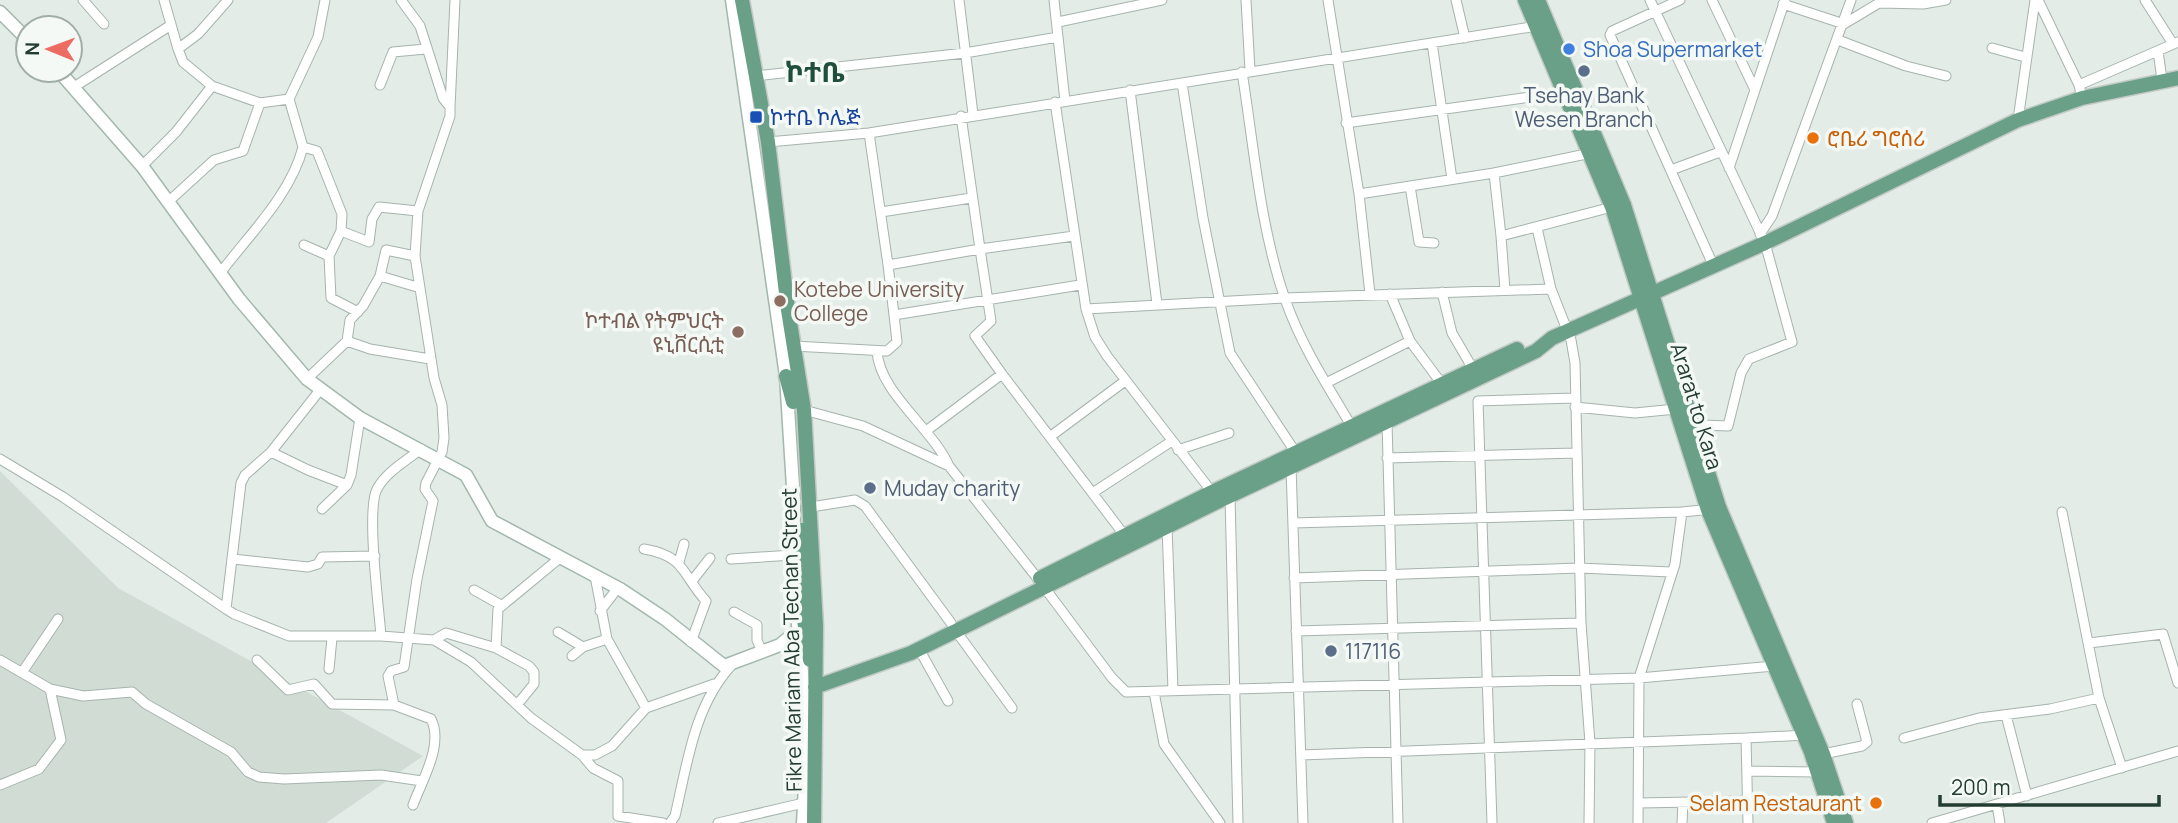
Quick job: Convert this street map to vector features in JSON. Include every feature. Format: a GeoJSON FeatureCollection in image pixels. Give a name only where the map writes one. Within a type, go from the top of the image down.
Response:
{"type":"FeatureCollection","features":[{"type":"Feature","properties":{"kind":"main road","name":"Fikre Mariam Aba Techan Street"},"geometry":{"type":"LineString","coordinates":[[742,0],[768,142],[793,346],[804,410],[811,507],[815,681],[810,801],[814,823]]}},
{"type":"Feature","properties":{"kind":"main road","name":"Ararat to Kara"},"geometry":{"type":"LineString","coordinates":[[1525,0],[1566,92],[1648,298],[1676,409],[1774,666],[1809,735],[1823,754],[1846,823]]}},
{"type":"Feature","properties":{"kind":"main road","name":"Ararat to Kara"},"geometry":{"type":"LineString","coordinates":[[1538,0],[1614,179],[1714,509]]}},
{"type":"Feature","properties":{"kind":"main road"},"geometry":{"type":"LineString","coordinates":[[1041,583],[1125,536],[1189,509],[1230,496],[1352,427],[1442,384],[1536,351],[1552,338],[1648,298],[1714,267],[1763,239],[2081,92],[2178,78]]}},
{"type":"Feature","properties":{"kind":"main road"},"geometry":{"type":"LineString","coordinates":[[786,376],[795,410],[803,613],[815,681],[919,649],[1010,598],[1167,526],[1212,492],[1387,422],[1475,373]]}},
{"type":"Feature","properties":{"kind":"main road","name":"Ararat to Kara"},"geometry":{"type":"LineString","coordinates":[[1743,582],[1809,735],[1834,823]]}},
{"type":"Feature","properties":{"kind":"main road"},"geometry":{"type":"LineString","coordinates":[[891,659],[908,646],[954,627]]}},
{"type":"Feature","properties":{"kind":"street"},"geometry":{"type":"LineString","coordinates":[[83,0],[104,24]]}},
{"type":"Feature","properties":{"kind":"street"},"geometry":{"type":"LineString","coordinates":[[164,0],[183,62],[212,86],[260,103],[289,99]]}},
{"type":"Feature","properties":{"kind":"street"},"geometry":{"type":"LineString","coordinates":[[178,49],[198,34],[228,0]]}},
{"type":"Feature","properties":{"kind":"street"},"geometry":{"type":"LineString","coordinates":[[220,272],[298,166],[303,147],[289,99],[318,37],[325,0]]}},
{"type":"Feature","properties":{"kind":"street"},"geometry":{"type":"LineString","coordinates":[[401,0],[420,26],[426,49],[450,107]]}},
{"type":"Feature","properties":{"kind":"street"},"geometry":{"type":"LineString","coordinates":[[394,705],[388,676],[391,671],[404,667],[406,640],[433,501],[425,489],[426,483],[444,445],[442,405],[430,359],[417,287],[415,256],[418,211],[448,128],[457,21],[455,0]]}},
{"type":"Feature","properties":{"kind":"street"},"geometry":{"type":"LineString","coordinates":[[732,0],[786,376],[794,503],[793,555],[797,631],[810,801],[803,823]]}},
{"type":"Feature","properties":{"kind":"street"},"geometry":{"type":"LineString","coordinates":[[959,0],[973,114]]}},
{"type":"Feature","properties":{"kind":"street"},"geometry":{"type":"LineString","coordinates":[[1054,0],[1065,101]]}},
{"type":"Feature","properties":{"kind":"street"},"geometry":{"type":"LineString","coordinates":[[1058,22],[1162,0]]}},
{"type":"Feature","properties":{"kind":"street"},"geometry":{"type":"LineString","coordinates":[[1246,0],[1246,71],[1273,256],[1285,298],[1303,343],[1352,427]]}},
{"type":"Feature","properties":{"kind":"street"},"geometry":{"type":"LineString","coordinates":[[1328,0],[1335,58],[1359,194],[1370,295]]}},
{"type":"Feature","properties":{"kind":"street"},"geometry":{"type":"LineString","coordinates":[[1456,0],[1465,38]]}},
{"type":"Feature","properties":{"kind":"street"},"geometry":{"type":"LineString","coordinates":[[1650,0],[1763,239],[1792,342],[1749,359],[1741,373],[1728,426],[1703,425]]}},
{"type":"Feature","properties":{"kind":"street"},"geometry":{"type":"LineString","coordinates":[[1680,0],[1612,31],[1610,35],[1714,267]]}},
{"type":"Feature","properties":{"kind":"street"},"geometry":{"type":"LineString","coordinates":[[1712,0],[1755,90]]}},
{"type":"Feature","properties":{"kind":"street"},"geometry":{"type":"LineString","coordinates":[[1763,239],[1851,0]]}},
{"type":"Feature","properties":{"kind":"street"},"geometry":{"type":"LineString","coordinates":[[1844,24],[1882,1],[1923,4],[1947,0]]}},
{"type":"Feature","properties":{"kind":"street"},"geometry":{"type":"LineString","coordinates":[[2018,120],[2025,57],[2036,0]]}},
{"type":"Feature","properties":{"kind":"street"},"geometry":{"type":"LineString","coordinates":[[2036,0],[2081,92],[2176,43],[2146,0]]}},
{"type":"Feature","properties":{"kind":"street"},"geometry":{"type":"LineString","coordinates":[[1729,168],[1784,2],[1844,24]]}},
{"type":"Feature","properties":{"kind":"street"},"geometry":{"type":"LineString","coordinates":[[0,12],[14,26]]}},
{"type":"Feature","properties":{"kind":"street"},"geometry":{"type":"LineString","coordinates":[[74,87],[171,25]]}},
{"type":"Feature","properties":{"kind":"street"},"geometry":{"type":"LineString","coordinates":[[768,142],[869,133],[973,114],[1537,26]]}},
{"type":"Feature","properties":{"kind":"street"},"geometry":{"type":"LineString","coordinates":[[755,76],[965,53],[1058,37]]}},
{"type":"Feature","properties":{"kind":"street"},"geometry":{"type":"LineString","coordinates":[[1838,40],[1906,66],[1946,76]]}},
{"type":"Feature","properties":{"kind":"street"},"geometry":{"type":"LineString","coordinates":[[1432,43],[1452,179]]}},
{"type":"Feature","properties":{"kind":"street"},"geometry":{"type":"LineString","coordinates":[[1992,48],[2025,57]]}},
{"type":"Feature","properties":{"kind":"street"},"geometry":{"type":"LineString","coordinates":[[380,85],[393,52],[426,49]]}},
{"type":"Feature","properties":{"kind":"street"},"geometry":{"type":"LineString","coordinates":[[2158,51],[2162,80]]}},
{"type":"Feature","properties":{"kind":"street"},"geometry":{"type":"LineString","coordinates":[[1182,83],[1203,218],[1230,353],[1294,460],[1294,578],[1303,823]]}},
{"type":"Feature","properties":{"kind":"street"},"geometry":{"type":"LineString","coordinates":[[71,84],[142,166],[266,333],[307,379],[360,418],[438,457],[466,475],[492,521],[650,608],[717,663],[731,666]]}},
{"type":"Feature","properties":{"kind":"street"},"geometry":{"type":"LineString","coordinates":[[142,166],[176,132],[212,86]]}},
{"type":"Feature","properties":{"kind":"street"},"geometry":{"type":"LineString","coordinates":[[1130,90],[1157,304]]}},
{"type":"Feature","properties":{"kind":"street"},"geometry":{"type":"LineString","coordinates":[[1346,123],[1566,92]]}},
{"type":"Feature","properties":{"kind":"street"},"geometry":{"type":"LineString","coordinates":[[1055,102],[1080,285],[1095,337],[1125,381],[1212,492]]}},
{"type":"Feature","properties":{"kind":"street"},"geometry":{"type":"LineString","coordinates":[[169,202],[214,160],[243,151],[260,103]]}},
{"type":"Feature","properties":{"kind":"street"},"geometry":{"type":"LineString","coordinates":[[961,116],[990,324],[975,336],[1125,536]]}},
{"type":"Feature","properties":{"kind":"street"},"geometry":{"type":"LineString","coordinates":[[793,346],[877,351],[894,348],[897,342],[869,133]]}},
{"type":"Feature","properties":{"kind":"street"},"geometry":{"type":"LineString","coordinates":[[303,147],[317,151],[323,160],[342,214],[341,231],[329,256],[331,298],[358,312]]}},
{"type":"Feature","properties":{"kind":"street"},"geometry":{"type":"LineString","coordinates":[[1671,170],[1720,152]]}},
{"type":"Feature","properties":{"kind":"street"},"geometry":{"type":"LineString","coordinates":[[1359,194],[1494,173],[1591,153]]}},
{"type":"Feature","properties":{"kind":"street"},"geometry":{"type":"LineString","coordinates":[[1494,173],[1505,290]]}},
{"type":"Feature","properties":{"kind":"street"},"geometry":{"type":"LineString","coordinates":[[1410,186],[1419,242],[1434,243]]}},
{"type":"Feature","properties":{"kind":"street"},"geometry":{"type":"LineString","coordinates":[[881,212],[971,198]]}},
{"type":"Feature","properties":{"kind":"street"},"geometry":{"type":"LineString","coordinates":[[369,242],[372,219],[379,207],[418,211]]}},
{"type":"Feature","properties":{"kind":"street"},"geometry":{"type":"LineString","coordinates":[[1501,236],[1612,207]]}},
{"type":"Feature","properties":{"kind":"street"},"geometry":{"type":"LineString","coordinates":[[1537,228],[1551,289],[1573,347],[1581,623],[1590,743],[1589,823]]}},
{"type":"Feature","properties":{"kind":"street"},"geometry":{"type":"LineString","coordinates":[[341,231],[386,250],[415,256]]}},
{"type":"Feature","properties":{"kind":"street"},"geometry":{"type":"LineString","coordinates":[[888,265],[1074,236]]}},
{"type":"Feature","properties":{"kind":"street"},"geometry":{"type":"LineString","coordinates":[[304,245],[329,256]]}},
{"type":"Feature","properties":{"kind":"street"},"geometry":{"type":"LineString","coordinates":[[307,379],[347,341],[350,320],[358,312],[380,276],[386,250]]}},
{"type":"Feature","properties":{"kind":"street"},"geometry":{"type":"LineString","coordinates":[[380,276],[417,287]]}},
{"type":"Feature","properties":{"kind":"street"},"geometry":{"type":"LineString","coordinates":[[894,315],[986,298],[1080,285]]}},
{"type":"Feature","properties":{"kind":"street"},"geometry":{"type":"LineString","coordinates":[[1086,309],[1285,298],[1551,289]]}},
{"type":"Feature","properties":{"kind":"street"},"geometry":{"type":"LineString","coordinates":[[1442,292],[1452,333],[1475,373],[1478,401],[1492,823]]}},
{"type":"Feature","properties":{"kind":"street"},"geometry":{"type":"LineString","coordinates":[[1390,294],[1410,341],[1442,384]]}},
{"type":"Feature","properties":{"kind":"street"},"geometry":{"type":"LineString","coordinates":[[347,341],[370,349],[430,359]]}},
{"type":"Feature","properties":{"kind":"street"},"geometry":{"type":"LineString","coordinates":[[1326,383],[1410,341]]}},
{"type":"Feature","properties":{"kind":"street"},"geometry":{"type":"LineString","coordinates":[[877,351],[884,376],[949,466],[1126,692],[1299,690],[1488,681],[1639,678],[1774,666]]}},
{"type":"Feature","properties":{"kind":"street"},"geometry":{"type":"LineString","coordinates":[[926,431],[1002,374]]}},
{"type":"Feature","properties":{"kind":"street"},"geometry":{"type":"LineString","coordinates":[[1051,436],[1125,381]]}},
{"type":"Feature","properties":{"kind":"street"},"geometry":{"type":"LineString","coordinates":[[226,609],[241,483],[245,475],[271,452],[320,390]]}},
{"type":"Feature","properties":{"kind":"street"},"geometry":{"type":"LineString","coordinates":[[1478,401],[1575,403],[1635,413],[1676,409]]}},
{"type":"Feature","properties":{"kind":"street"},"geometry":{"type":"LineString","coordinates":[[804,410],[863,426],[949,466]]}},
{"type":"Feature","properties":{"kind":"street"},"geometry":{"type":"LineString","coordinates":[[322,509],[347,485],[360,418]]}},
{"type":"Feature","properties":{"kind":"street"},"geometry":{"type":"LineString","coordinates":[[1387,422],[1398,823]]}},
{"type":"Feature","properties":{"kind":"street"},"geometry":{"type":"LineString","coordinates":[[1178,450],[1229,433]]}},
{"type":"Feature","properties":{"kind":"street"},"geometry":{"type":"LineString","coordinates":[[1094,492],[1172,441]]}},
{"type":"Feature","properties":{"kind":"street"},"geometry":{"type":"LineString","coordinates":[[381,636],[375,556],[377,489],[391,472],[421,449]]}},
{"type":"Feature","properties":{"kind":"street"},"geometry":{"type":"LineString","coordinates":[[271,452],[292,464],[347,485]]}},
{"type":"Feature","properties":{"kind":"street"},"geometry":{"type":"LineString","coordinates":[[1387,458],[1576,453]]}},
{"type":"Feature","properties":{"kind":"street"},"geometry":{"type":"LineString","coordinates":[[0,459],[63,497],[226,609],[289,636],[381,636],[406,640],[434,640],[446,633],[496,648],[534,672],[534,684],[517,705]]}},
{"type":"Feature","properties":{"kind":"street"},"geometry":{"type":"LineString","coordinates":[[1230,496],[1238,823]]}},
{"type":"Feature","properties":{"kind":"street"},"geometry":{"type":"LineString","coordinates":[[811,507],[855,500],[864,506],[1012,708]]}},
{"type":"Feature","properties":{"kind":"street"},"geometry":{"type":"LineString","coordinates":[[1293,523],[1714,509]]}},
{"type":"Feature","properties":{"kind":"street"},"geometry":{"type":"LineString","coordinates":[[1638,823],[1639,678],[1678,551],[1682,512]]}},
{"type":"Feature","properties":{"kind":"street"},"geometry":{"type":"LineString","coordinates":[[2062,512],[2099,698],[2122,768]]}},
{"type":"Feature","properties":{"kind":"street"},"geometry":{"type":"LineString","coordinates":[[1167,526],[1173,690]]}},
{"type":"Feature","properties":{"kind":"street"},"geometry":{"type":"LineString","coordinates":[[679,562],[684,544]]}},
{"type":"Feature","properties":{"kind":"street"},"geometry":{"type":"LineString","coordinates":[[643,549],[659,552],[679,562],[706,601],[691,642]]}},
{"type":"Feature","properties":{"kind":"street"},"geometry":{"type":"LineString","coordinates":[[731,559],[793,555]]}},
{"type":"Feature","properties":{"kind":"street"},"geometry":{"type":"LineString","coordinates":[[233,559],[309,567],[318,564],[322,556],[375,556]]}},
{"type":"Feature","properties":{"kind":"street"},"geometry":{"type":"LineString","coordinates":[[496,648],[496,618],[501,604],[536,581],[561,557]]}},
{"type":"Feature","properties":{"kind":"street"},"geometry":{"type":"LineString","coordinates":[[692,581],[710,558]]}},
{"type":"Feature","properties":{"kind":"street"},"geometry":{"type":"LineString","coordinates":[[1294,578],[1579,568],[1671,572]]}},
{"type":"Feature","properties":{"kind":"street"},"geometry":{"type":"LineString","coordinates":[[595,576],[607,639],[646,708]]}},
{"type":"Feature","properties":{"kind":"street"},"geometry":{"type":"LineString","coordinates":[[474,590],[501,604]]}},
{"type":"Feature","properties":{"kind":"street"},"geometry":{"type":"LineString","coordinates":[[600,611],[614,593]]}},
{"type":"Feature","properties":{"kind":"street"},"geometry":{"type":"LineString","coordinates":[[734,611],[757,625],[757,640],[762,652]]}},
{"type":"Feature","properties":{"kind":"street"},"geometry":{"type":"LineString","coordinates":[[23,671],[58,619]]}},
{"type":"Feature","properties":{"kind":"street"},"geometry":{"type":"LineString","coordinates":[[1296,631],[1581,623]]}},
{"type":"Feature","properties":{"kind":"street"},"geometry":{"type":"LineString","coordinates":[[670,823],[675,816],[688,753],[714,684],[731,666],[780,645],[797,631]]}},
{"type":"Feature","properties":{"kind":"street"},"geometry":{"type":"LineString","coordinates":[[558,632],[583,647]]}},
{"type":"Feature","properties":{"kind":"street"},"geometry":{"type":"LineString","coordinates":[[2089,643],[2163,634],[2178,683]]}},
{"type":"Feature","properties":{"kind":"street"},"geometry":{"type":"LineString","coordinates":[[329,669],[332,638]]}},
{"type":"Feature","properties":{"kind":"street"},"geometry":{"type":"LineString","coordinates":[[572,656],[583,647],[607,639]]}},
{"type":"Feature","properties":{"kind":"street"},"geometry":{"type":"LineString","coordinates":[[434,640],[477,666],[556,739],[582,755],[593,768],[618,781],[618,816],[663,823]]}},
{"type":"Feature","properties":{"kind":"street"},"geometry":{"type":"LineString","coordinates":[[780,645],[799,649]]}},
{"type":"Feature","properties":{"kind":"street"},"geometry":{"type":"LineString","coordinates":[[919,649],[948,701]]}},
{"type":"Feature","properties":{"kind":"street"},"geometry":{"type":"LineString","coordinates":[[0,660],[50,689],[83,696],[132,692],[146,704],[231,752],[248,772],[258,777],[284,779],[381,775],[422,781]]}},
{"type":"Feature","properties":{"kind":"street"},"geometry":{"type":"LineString","coordinates":[[257,660],[283,688],[294,690],[314,684],[331,704],[359,707],[394,705],[426,716],[434,725],[433,752],[413,805]]}},
{"type":"Feature","properties":{"kind":"street"},"geometry":{"type":"LineString","coordinates":[[582,755],[594,755],[612,746],[646,708],[714,684]]}},
{"type":"Feature","properties":{"kind":"street"},"geometry":{"type":"LineString","coordinates":[[0,785],[39,769],[58,748],[61,733],[50,689]]}},
{"type":"Feature","properties":{"kind":"street"},"geometry":{"type":"LineString","coordinates":[[1154,692],[1164,744],[1220,823]]}},
{"type":"Feature","properties":{"kind":"street"},"geometry":{"type":"LineString","coordinates":[[1905,738],[1979,718],[2050,709],[2099,698]]}},
{"type":"Feature","properties":{"kind":"street"},"geometry":{"type":"LineString","coordinates":[[1823,754],[1862,746],[1867,742],[1857,704]]}},
{"type":"Feature","properties":{"kind":"street"},"geometry":{"type":"LineString","coordinates":[[2006,715],[2027,796]]}},
{"type":"Feature","properties":{"kind":"street"},"geometry":{"type":"LineString","coordinates":[[1301,755],[1809,735]]}},
{"type":"Feature","properties":{"kind":"street"},"geometry":{"type":"LineString","coordinates":[[1746,738],[1748,823]]}},
{"type":"Feature","properties":{"kind":"street"},"geometry":{"type":"LineString","coordinates":[[1932,823],[2178,751]]}},
{"type":"Feature","properties":{"kind":"street"},"geometry":{"type":"LineString","coordinates":[[1747,771],[1818,772]]}},
{"type":"Feature","properties":{"kind":"street"},"geometry":{"type":"LineString","coordinates":[[718,823],[810,801]]}},
{"type":"Feature","properties":{"kind":"street"},"geometry":{"type":"LineString","coordinates":[[1639,803],[1748,801]]}},
{"type":"Feature","properties":{"kind":"street"},"geometry":{"type":"LineString","coordinates":[[1682,823],[1683,802]]}},
{"type":"Feature","properties":{"kind":"street"},"geometry":{"type":"LineString","coordinates":[[1997,805],[2000,823]]}},
{"type":"Feature","properties":{"kind":"shaded area"},"geometry":{"type":"Polygon","coordinates":[[[0,471],[118,588],[423,756],[326,823],[0,823],[0,471]]]}},
{"type":"Feature","properties":{"kind":"place","name":"Shoa Supermarket"},"geometry":{"type":"Point","coordinates":[1569,49]}},
{"type":"Feature","properties":{"kind":"place","name":"Tsehay Bank Wesen Branch"},"geometry":{"type":"Point","coordinates":[1584,71]}},
{"type":"Feature","properties":{"kind":"place","name":"ኮተቤ ኮሌጅ"},"geometry":{"type":"Point","coordinates":[756,117]}},
{"type":"Feature","properties":{"kind":"place","name":"ሮቤሪ ግሮሰሪ"},"geometry":{"type":"Point","coordinates":[1813,138]}},
{"type":"Feature","properties":{"kind":"place","name":"Kotebe University College"},"geometry":{"type":"Point","coordinates":[780,301]}},
{"type":"Feature","properties":{"kind":"place","name":"ኮተብል የትምህርት ዩኒቨርሲቲ"},"geometry":{"type":"Point","coordinates":[738,332]}},
{"type":"Feature","properties":{"kind":"place","name":"Muday charity"},"geometry":{"type":"Point","coordinates":[870,488]}},
{"type":"Feature","properties":{"kind":"place","name":"117116"},"geometry":{"type":"Point","coordinates":[1331,651]}},
{"type":"Feature","properties":{"kind":"place","name":"Selam Restaurant"},"geometry":{"type":"Point","coordinates":[1876,803]}},
{"type":"Feature","properties":{"kind":"district","name":"ኮተቤ"},"geometry":{"type":"Point","coordinates":[815,71]}}]}
